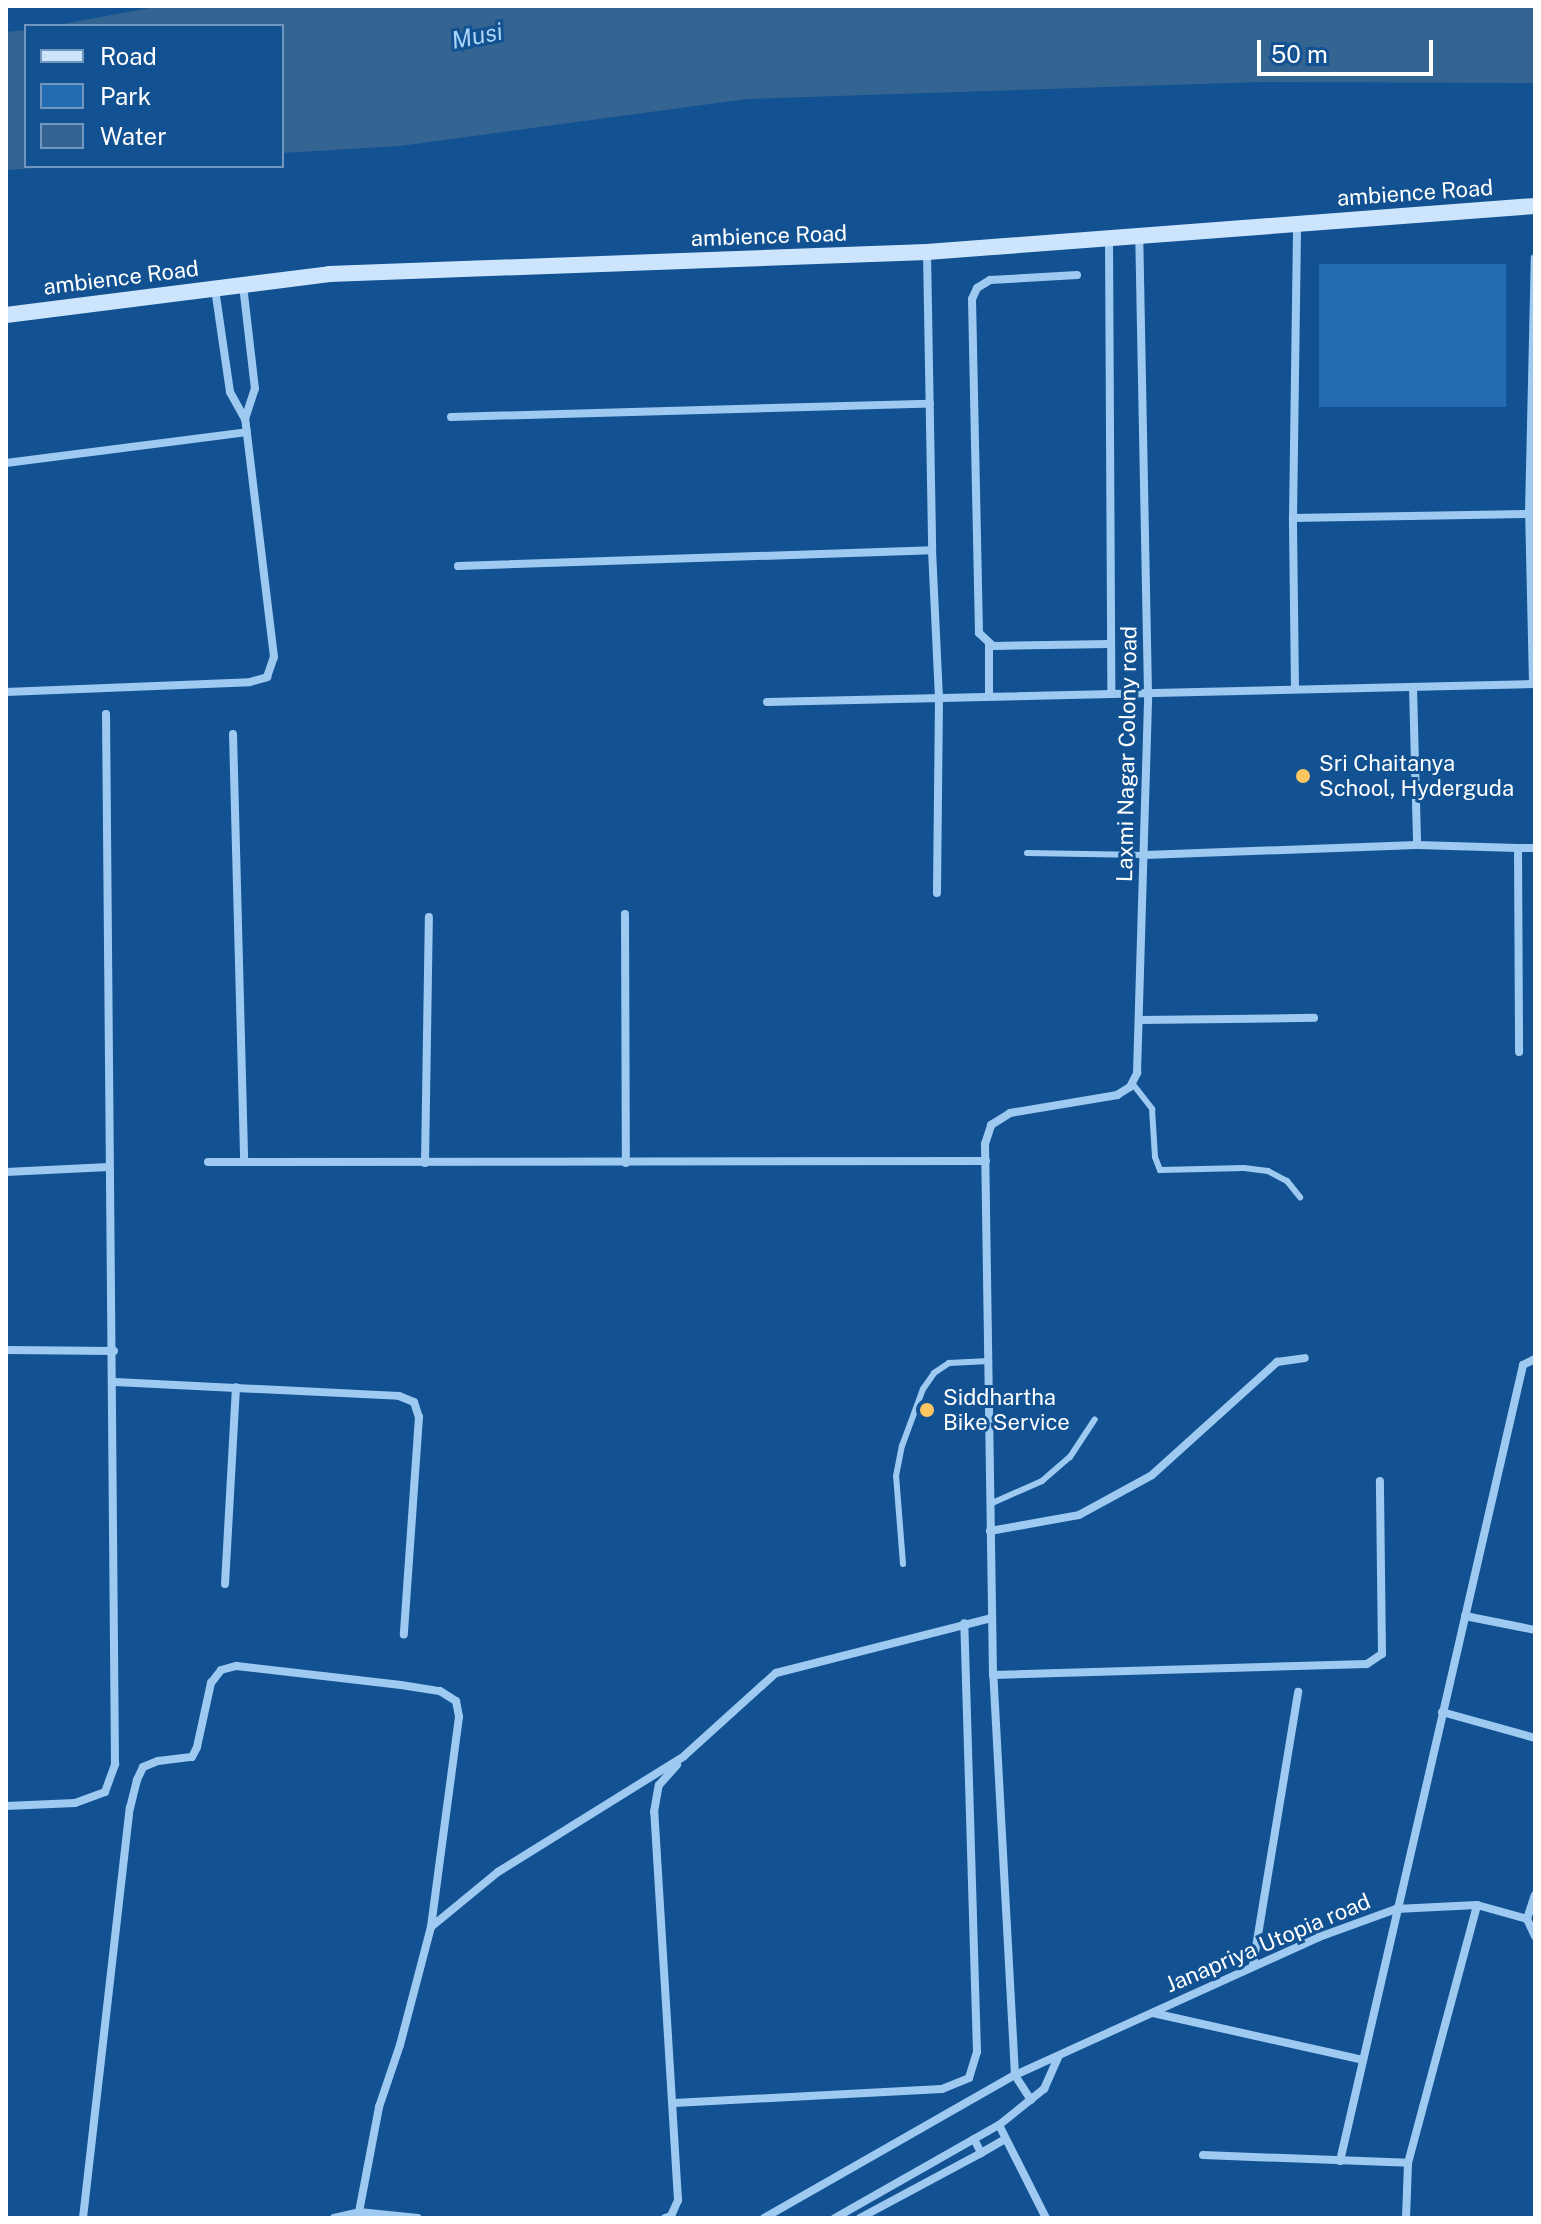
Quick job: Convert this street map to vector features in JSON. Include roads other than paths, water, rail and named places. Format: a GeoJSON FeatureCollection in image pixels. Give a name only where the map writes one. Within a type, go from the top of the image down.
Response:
{"type":"FeatureCollection","features":[{"type":"Feature","properties":{"kind":"street","name":"ambience Road"},"geometry":{"type":"LineString","coordinates":[[6,315],[329,274],[927,252],[1535,206]]}},
{"type":"Feature","properties":{"kind":"street"},"geometry":{"type":"LineString","coordinates":[[1295,689],[1293,518],[1297,224]]}},
{"type":"Feature","properties":{"kind":"street","name":"Laxmi Nagar Colony road"},"geometry":{"type":"LineString","coordinates":[[1132,1083],[1137,1073],[1140,1020],[1148,693],[1139,236]]}},
{"type":"Feature","properties":{"kind":"street"},"geometry":{"type":"LineString","coordinates":[[1109,238],[1111,693]]}},
{"type":"Feature","properties":{"kind":"street"},"geometry":{"type":"LineString","coordinates":[[927,252],[932,550],[939,699],[937,893]]}},
{"type":"Feature","properties":{"kind":"street"},"geometry":{"type":"LineString","coordinates":[[767,702],[1534,684],[1529,514],[1535,258]]}},
{"type":"Feature","properties":{"kind":"street"},"geometry":{"type":"LineString","coordinates":[[989,695],[989,644],[979,633],[972,299],[977,288],[990,280],[1077,275]]}},
{"type":"Feature","properties":{"kind":"street"},"geometry":{"type":"LineString","coordinates":[[243,285],[255,389],[245,419]]}},
{"type":"Feature","properties":{"kind":"street"},"geometry":{"type":"LineString","coordinates":[[6,692],[250,682],[267,677],[274,657],[247,432],[245,419],[230,392],[215,289]]}},
{"type":"Feature","properties":{"kind":"street"},"geometry":{"type":"LineString","coordinates":[[451,417],[930,404]]}},
{"type":"Feature","properties":{"kind":"street"},"geometry":{"type":"LineString","coordinates":[[6,463],[247,432]]}},
{"type":"Feature","properties":{"kind":"street"},"geometry":{"type":"LineString","coordinates":[[1293,518],[1529,514]]}},
{"type":"Feature","properties":{"kind":"street"},"geometry":{"type":"LineString","coordinates":[[458,566],[932,550]]}},
{"type":"Feature","properties":{"kind":"street"},"geometry":{"type":"LineString","coordinates":[[989,644],[1110,644]]}},
{"type":"Feature","properties":{"kind":"street"},"geometry":{"type":"LineString","coordinates":[[1413,687],[1417,845]]}},
{"type":"Feature","properties":{"kind":"street"},"geometry":{"type":"LineString","coordinates":[[6,1806],[75,1803],[105,1792],[115,1764],[115,1382],[109,1167],[106,714]]}},
{"type":"Feature","properties":{"kind":"street"},"geometry":{"type":"LineString","coordinates":[[233,734],[244,1161]]}},
{"type":"Feature","properties":{"kind":"street"},"geometry":{"type":"LineString","coordinates":[[1145,855],[1417,845],[1535,848]]}},
{"type":"Feature","properties":{"kind":"street"},"geometry":{"type":"LineString","coordinates":[[1518,848],[1519,1052]]}},
{"type":"Feature","properties":{"kind":"street"},"geometry":{"type":"LineString","coordinates":[[625,914],[626,1163]]}},
{"type":"Feature","properties":{"kind":"street"},"geometry":{"type":"LineString","coordinates":[[425,1163],[429,917]]}},
{"type":"Feature","properties":{"kind":"street"},"geometry":{"type":"LineString","coordinates":[[1140,1020],[1314,1018]]}},
{"type":"Feature","properties":{"kind":"street"},"geometry":{"type":"LineString","coordinates":[[1031,2100],[1015,2075],[993,1675],[985,1144],[991,1125],[1010,1113],[1117,1095],[1132,1083]]}},
{"type":"Feature","properties":{"kind":"street"},"geometry":{"type":"LineString","coordinates":[[208,1162],[986,1161]]}},
{"type":"Feature","properties":{"kind":"street"},"geometry":{"type":"LineString","coordinates":[[6,1172],[109,1167]]}},
{"type":"Feature","properties":{"kind":"street"},"geometry":{"type":"LineString","coordinates":[[6,1350],[114,1351]]}},
{"type":"Feature","properties":{"kind":"street"},"geometry":{"type":"LineString","coordinates":[[990,1531],[1079,1515],[1152,1475],[1277,1362],[1305,1358]]}},
{"type":"Feature","properties":{"kind":"street"},"geometry":{"type":"LineString","coordinates":[[1340,2161],[1523,1365],[1535,1359]]}},
{"type":"Feature","properties":{"kind":"street"},"geometry":{"type":"LineString","coordinates":[[115,1382],[399,1396],[414,1402],[419,1417],[404,1634]]}},
{"type":"Feature","properties":{"kind":"street"},"geometry":{"type":"LineString","coordinates":[[225,1584],[236,1387]]}},
{"type":"Feature","properties":{"kind":"street"},"geometry":{"type":"LineString","coordinates":[[993,1675],[1367,1664],[1382,1654],[1380,1481]]}},
{"type":"Feature","properties":{"kind":"street"},"geometry":{"type":"LineString","coordinates":[[1465,1616],[1535,1630]]}},
{"type":"Feature","properties":{"kind":"street"},"geometry":{"type":"LineString","coordinates":[[665,2218],[671,2216],[678,2200],[654,1812],[659,1785],[684,1756],[776,1673],[991,1618]]}},
{"type":"Feature","properties":{"kind":"street"},"geometry":{"type":"LineString","coordinates":[[674,2103],[942,2089],[969,2078],[977,2052],[964,1623]]}},
{"type":"Feature","properties":{"kind":"street"},"geometry":{"type":"LineString","coordinates":[[83,2218],[130,1808],[137,1780],[143,1767],[192,1757],[211,1683],[221,1670],[236,1666],[440,1691],[456,1701],[459,1717],[431,1927],[379,2107],[359,2212]]}},
{"type":"Feature","properties":{"kind":"street"},"geometry":{"type":"LineString","coordinates":[[1253,1965],[1298,1692]]}},
{"type":"Feature","properties":{"kind":"street"},"geometry":{"type":"LineString","coordinates":[[1442,1712],[1535,1738]]}},
{"type":"Feature","properties":{"kind":"street"},"geometry":{"type":"LineString","coordinates":[[431,1927],[498,1872],[684,1756]]}},
{"type":"Feature","properties":{"kind":"street"},"geometry":{"type":"LineString","coordinates":[[1535,1895],[1527,1919],[1535,1936]]}},
{"type":"Feature","properties":{"kind":"street"},"geometry":{"type":"LineString","coordinates":[[1406,2218],[1408,2163],[1477,1905]]}},
{"type":"Feature","properties":{"kind":"street","name":"Janapriya Utopia road"},"geometry":{"type":"LineString","coordinates":[[764,2218],[1015,2075],[1253,1965],[1396,1909],[1477,1905],[1527,1919]]}},
{"type":"Feature","properties":{"kind":"street"},"geometry":{"type":"LineString","coordinates":[[1153,2013],[1363,2060]]}},
{"type":"Feature","properties":{"kind":"street"},"geometry":{"type":"LineString","coordinates":[[835,2218],[999,2125],[1044,2089],[1059,2055]]}},
{"type":"Feature","properties":{"kind":"street"},"geometry":{"type":"LineString","coordinates":[[999,2125],[1046,2218]]}},
{"type":"Feature","properties":{"kind":"street"},"geometry":{"type":"LineString","coordinates":[[974,2139],[981,2153]]}},
{"type":"Feature","properties":{"kind":"street"},"geometry":{"type":"LineString","coordinates":[[860,2218],[1005,2139]]}},
{"type":"Feature","properties":{"kind":"street"},"geometry":{"type":"LineString","coordinates":[[1203,2155],[1408,2163]]}},
{"type":"Feature","properties":{"kind":"street"},"geometry":{"type":"LineString","coordinates":[[334,2218],[359,2212],[418,2218]]}},
{"type":"Feature","properties":{"kind":"lane"},"geometry":{"type":"LineString","coordinates":[[1027,853],[1145,855]]}},
{"type":"Feature","properties":{"kind":"lane"},"geometry":{"type":"LineString","coordinates":[[1132,1083],[1152,1109],[1155,1157],[1160,1170],[1244,1168],[1268,1171],[1287,1181],[1300,1197]]}},
{"type":"Feature","properties":{"kind":"lane"},"geometry":{"type":"LineString","coordinates":[[903,1564],[898,1460],[923,1389],[934,1373],[949,1363],[988,1361]]}},
{"type":"Feature","properties":{"kind":"lane"},"geometry":{"type":"LineString","coordinates":[[990,1504],[1042,1481],[1070,1457],[1095,1419]]}},
{"type":"Feature","properties":{"kind":"water","name":"Musi"},"geometry":{"type":"Polygon","coordinates":[[[160,6],[1535,6],[1535,83],[1260,82],[747,99],[400,146],[284,153],[284,24],[63,24],[160,6]]]}},
{"type":"Feature","properties":{"kind":"water"},"geometry":{"type":"Polygon","coordinates":[[[24,30],[24,168],[37,168],[6,170],[6,32],[24,30]]]}},
{"type":"Feature","properties":{"kind":"place","name":"Sri Chaitanya School, Hyderguda"},"geometry":{"type":"Point","coordinates":[1303,776]}},
{"type":"Feature","properties":{"kind":"place","name":"Siddhartha Bike Service"},"geometry":{"type":"Point","coordinates":[927,1410]}}]}
